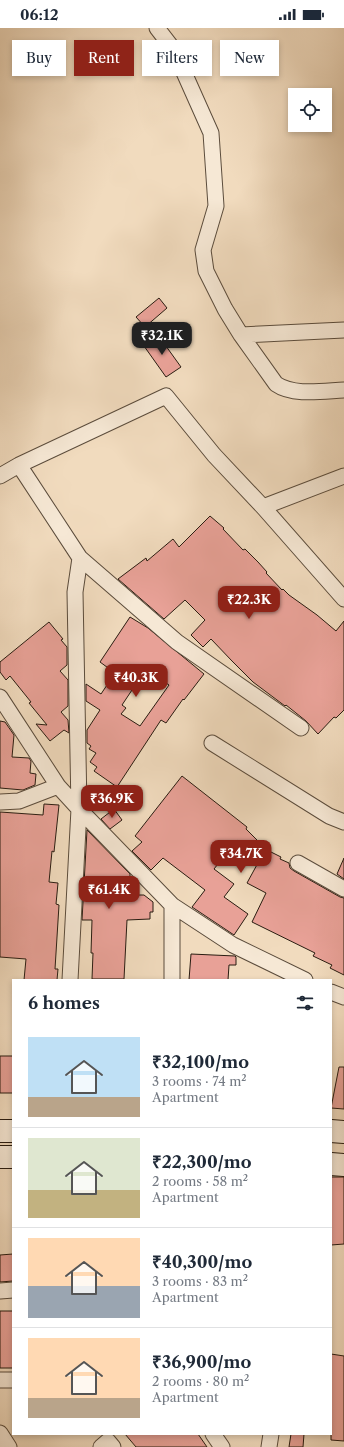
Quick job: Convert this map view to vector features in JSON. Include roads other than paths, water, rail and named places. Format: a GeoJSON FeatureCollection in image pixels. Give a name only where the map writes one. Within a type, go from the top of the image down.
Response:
{"type":"FeatureCollection","features":[{"type":"Feature","properties":{"kind":"main road"},"geometry":{"type":"LineString","coordinates":[[0,1131],[12,1131]]}},
{"type":"Feature","properties":{"kind":"main road"},"geometry":{"type":"LineString","coordinates":[[332,1131],[344,1132]]}},
{"type":"Feature","properties":{"kind":"main road"},"geometry":{"type":"LineString","coordinates":[[0,1157],[12,1157]]}},
{"type":"Feature","properties":{"kind":"main road"},"geometry":{"type":"LineString","coordinates":[[332,1164],[344,1165]]}},
{"type":"Feature","properties":{"kind":"street"},"geometry":{"type":"LineString","coordinates":[[157,28],[174,50],[211,133],[216,206],[203,250],[206,271],[241,335],[276,384],[282,388],[293,391],[344,390]]}},
{"type":"Feature","properties":{"kind":"street"},"geometry":{"type":"LineString","coordinates":[[241,335],[344,330]]}},
{"type":"Feature","properties":{"kind":"street"},"geometry":{"type":"LineString","coordinates":[[0,476],[19,465],[166,396],[214,455],[263,507],[344,599]]}},
{"type":"Feature","properties":{"kind":"street"},"geometry":{"type":"LineString","coordinates":[[19,465],[80,558],[177,642],[301,728]]}},
{"type":"Feature","properties":{"kind":"street"},"geometry":{"type":"LineString","coordinates":[[263,507],[344,476]]}},
{"type":"Feature","properties":{"kind":"street"},"geometry":{"type":"LineString","coordinates":[[70,979],[79,809],[75,592],[80,558]]}},
{"type":"Feature","properties":{"kind":"street"},"geometry":{"type":"LineString","coordinates":[[0,697],[58,786],[172,905],[233,944],[303,979]]}},
{"type":"Feature","properties":{"kind":"street"},"geometry":{"type":"LineString","coordinates":[[212,743],[322,812],[344,822]]}},
{"type":"Feature","properties":{"kind":"street"},"geometry":{"type":"LineString","coordinates":[[0,802],[19,801],[58,786]]}},
{"type":"Feature","properties":{"kind":"street"},"geometry":{"type":"LineString","coordinates":[[298,863],[344,889]]}},
{"type":"Feature","properties":{"kind":"street"},"geometry":{"type":"LineString","coordinates":[[172,905],[172,979]]}},
{"type":"Feature","properties":{"kind":"street"},"geometry":{"type":"LineString","coordinates":[[332,992],[344,997]]}},
{"type":"Feature","properties":{"kind":"street"},"geometry":{"type":"LineString","coordinates":[[0,1291],[12,1290]]}},
{"type":"Feature","properties":{"kind":"street"},"geometry":{"type":"LineString","coordinates":[[0,1380],[12,1380]]}},
{"type":"Feature","properties":{"kind":"street"},"geometry":{"type":"LineString","coordinates":[[0,1433],[9,1447]]}},
{"type":"Feature","properties":{"kind":"street"},"geometry":{"type":"LineString","coordinates":[[214,1435],[222,1447]]}},
{"type":"Feature","properties":{"kind":"street"},"geometry":{"type":"LineString","coordinates":[[269,1447],[271,1435]]}}]}
